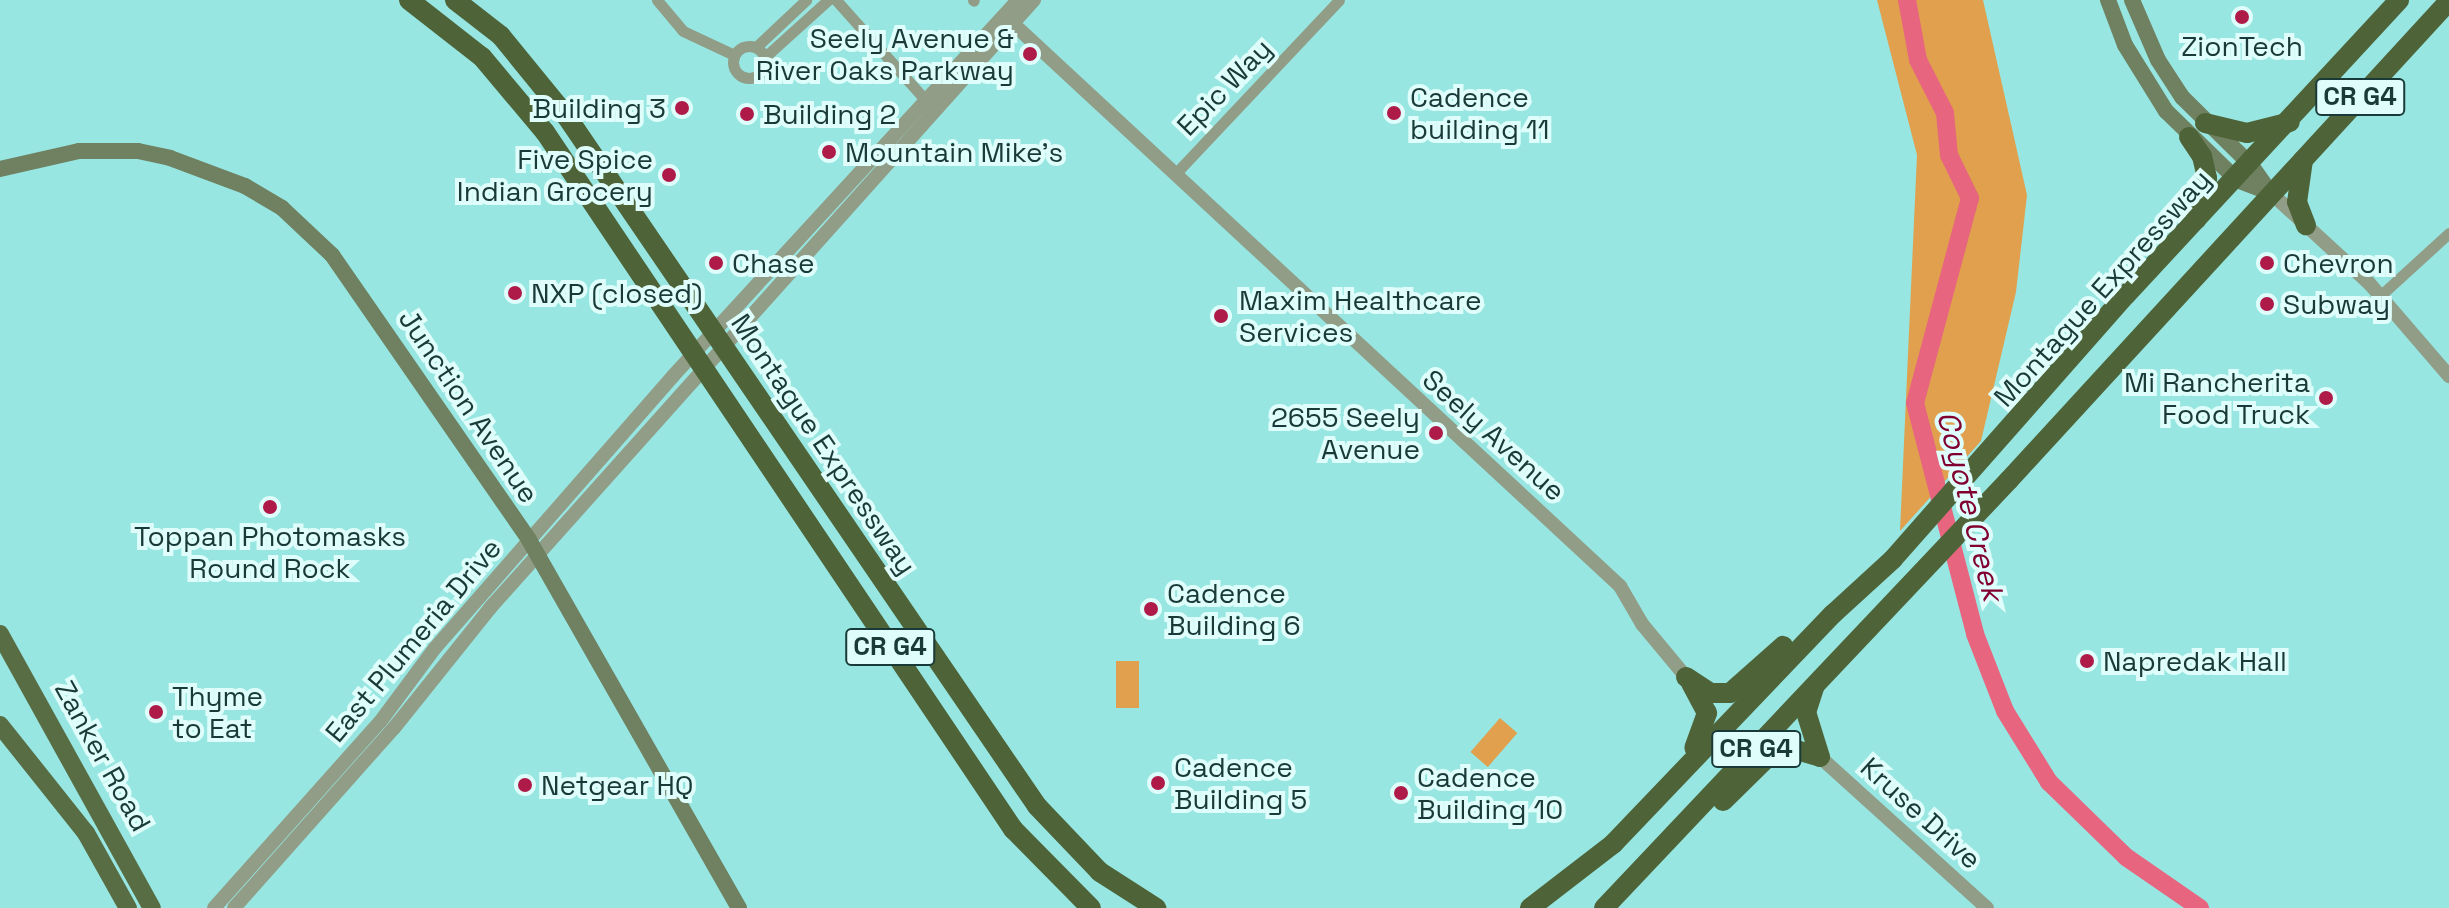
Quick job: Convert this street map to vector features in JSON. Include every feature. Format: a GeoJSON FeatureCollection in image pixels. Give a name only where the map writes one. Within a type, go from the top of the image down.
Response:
{"type":"FeatureCollection","features":[{"type":"Feature","properties":{"kind":"highway","name":"CR G4"},"geometry":{"type":"LineString","coordinates":[[409,0],[482,57],[518,96],[1013,829],[1091,908]]}},
{"type":"Feature","properties":{"kind":"highway","name":"Montague Expressway"},"geometry":{"type":"LineString","coordinates":[[455,0],[501,36],[567,117],[1037,806],[1100,872],[1156,908]]}},
{"type":"Feature","properties":{"kind":"highway","name":"Montague Expressway"},"geometry":{"type":"LineString","coordinates":[[1530,908],[1613,844],[1687,762],[1833,614],[1900,552],[1993,450],[2126,295],[2244,172],[2399,0]]}},
{"type":"Feature","properties":{"kind":"highway","name":"CR G4"},"geometry":{"type":"LineString","coordinates":[[1604,908],[1689,823],[1817,680],[2009,480],[2449,1]]}},
{"type":"Feature","properties":{"kind":"highway"},"geometry":{"type":"LineString","coordinates":[[2193,227],[2207,178],[2197,130],[2247,133],[2290,122]]}},
{"type":"Feature","properties":{"kind":"highway"},"geometry":{"type":"LineString","coordinates":[[2305,155],[2296,179],[2297,202],[2306,225]]}},
{"type":"Feature","properties":{"kind":"highway"},"geometry":{"type":"LineString","coordinates":[[1686,677],[1711,693],[1730,693],[1796,636],[1833,614]]}},
{"type":"Feature","properties":{"kind":"highway"},"geometry":{"type":"LineString","coordinates":[[1686,677],[1707,713],[1687,762]]}},
{"type":"Feature","properties":{"kind":"highway"},"geometry":{"type":"LineString","coordinates":[[1817,680],[1806,712],[1820,757]]}},
{"type":"Feature","properties":{"kind":"highway"},"geometry":{"type":"LineString","coordinates":[[1689,823],[1733,795],[1772,753],[1786,747],[1820,757]]}},
{"type":"Feature","properties":{"kind":"main road"},"geometry":{"type":"LineString","coordinates":[[2108,0],[2139,71],[2197,130],[2271,193]]}},
{"type":"Feature","properties":{"kind":"main road"},"geometry":{"type":"LineString","coordinates":[[2132,0],[2158,60],[2197,130]]}},
{"type":"Feature","properties":{"kind":"main road","name":"Junction Avenue"},"geometry":{"type":"LineString","coordinates":[[0,169],[79,151],[138,151],[212,171],[282,208],[338,263],[534,547],[739,908]]}},
{"type":"Feature","properties":{"kind":"main road","name":"Zanker Road"},"geometry":{"type":"LineString","coordinates":[[0,634],[152,908]]}},
{"type":"Feature","properties":{"kind":"main road","name":"Zanker Road"},"geometry":{"type":"LineString","coordinates":[[0,725],[86,833],[128,908]]}},
{"type":"Feature","properties":{"kind":"street"},"geometry":{"type":"LineString","coordinates":[[657,0],[683,31],[734,55]]}},
{"type":"Feature","properties":{"kind":"street"},"geometry":{"type":"LineString","coordinates":[[806,0],[756,47],[743,47],[734,55],[734,69],[745,78],[762,71],[765,57],[828,0]]}},
{"type":"Feature","properties":{"kind":"street"},"geometry":{"type":"LineString","coordinates":[[836,0],[931,107]]}},
{"type":"Feature","properties":{"kind":"street"},"geometry":{"type":"LineString","coordinates":[[1009,20],[1018,0]]}},
{"type":"Feature","properties":{"kind":"street"},"geometry":{"type":"LineString","coordinates":[[720,342],[860,177],[931,107],[1009,20],[1034,0]]}},
{"type":"Feature","properties":{"kind":"street","name":"Epic Way"},"geometry":{"type":"LineString","coordinates":[[1177,172],[1339,0]]}},
{"type":"Feature","properties":{"kind":"street","name":"Seely Avenue"},"geometry":{"type":"LineString","coordinates":[[1009,20],[1177,172],[1332,316],[1354,343],[1620,586],[1642,624],[1686,677]]}},
{"type":"Feature","properties":{"kind":"street"},"geometry":{"type":"LineString","coordinates":[[756,47],[765,57]]}},
{"type":"Feature","properties":{"kind":"street"},"geometry":{"type":"LineString","coordinates":[[720,342],[817,244],[889,163],[891,152],[931,107]]}},
{"type":"Feature","properties":{"kind":"street"},"geometry":{"type":"LineString","coordinates":[[817,244],[860,177]]}},
{"type":"Feature","properties":{"kind":"street"},"geometry":{"type":"LineString","coordinates":[[2271,193],[2381,295],[2449,376]]}},
{"type":"Feature","properties":{"kind":"street"},"geometry":{"type":"LineString","coordinates":[[2381,295],[2449,233]]}},
{"type":"Feature","properties":{"kind":"street","name":"East Plumeria Drive"},"geometry":{"type":"LineString","coordinates":[[234,908],[301,822],[534,547],[720,342]]}},
{"type":"Feature","properties":{"kind":"street","name":"East Plumeria Drive"},"geometry":{"type":"LineString","coordinates":[[534,547],[720,342]]}},
{"type":"Feature","properties":{"kind":"street","name":"Kruse Drive"},"geometry":{"type":"LineString","coordinates":[[1820,757],[1987,908]]}},
{"type":"Feature","properties":{"kind":"street","name":"East Plumeria Drive"},"geometry":{"type":"LineString","coordinates":[[214,908],[301,822]]}},
{"type":"Feature","properties":{"kind":"shaded area"},"geometry":{"type":"Polygon","coordinates":[[[1877,0],[1983,0],[2027,195],[2016,292],[1981,441],[1900,531],[1917,155],[1877,0]]]}},
{"type":"Feature","properties":{"kind":"shaded area"},"geometry":{"type":"Polygon","coordinates":[[[1116,661],[1139,661],[1139,708],[1116,708],[1116,661]]]}},
{"type":"Feature","properties":{"kind":"shaded area"},"geometry":{"type":"Polygon","coordinates":[[[1500,718],[1517,733],[1488,767],[1470,752],[1500,718]]]}},
{"type":"Feature","properties":{"kind":"waterway","name":"Coyote Creek"},"geometry":{"type":"LineString","coordinates":[[1907,0],[1918,60],[1945,113],[1949,155],[1970,198],[1915,403],[1975,634],[2005,711],[2049,782],[2126,857],[2200,908]]}},
{"type":"Feature","properties":{"kind":"place","name":"ZionTech"},"geometry":{"type":"Point","coordinates":[2242,17]}},
{"type":"Feature","properties":{"kind":"place","name":"Seely Avenue & River Oaks Parkway"},"geometry":{"type":"Point","coordinates":[1030,54]}},
{"type":"Feature","properties":{"kind":"place","name":"Building 3"},"geometry":{"type":"Point","coordinates":[682,108]}},
{"type":"Feature","properties":{"kind":"place","name":"Cadence building 11"},"geometry":{"type":"Point","coordinates":[1394,113]}},
{"type":"Feature","properties":{"kind":"place","name":"Building 2"},"geometry":{"type":"Point","coordinates":[747,114]}},
{"type":"Feature","properties":{"kind":"place","name":"Mountain Mike's"},"geometry":{"type":"Point","coordinates":[829,152]}},
{"type":"Feature","properties":{"kind":"place","name":"Five Spice Indian Grocery"},"geometry":{"type":"Point","coordinates":[669,175]}},
{"type":"Feature","properties":{"kind":"place","name":"Chase"},"geometry":{"type":"Point","coordinates":[716,263]}},
{"type":"Feature","properties":{"kind":"place","name":"Chevron"},"geometry":{"type":"Point","coordinates":[2267,263]}},
{"type":"Feature","properties":{"kind":"place","name":"NXP (closed)"},"geometry":{"type":"Point","coordinates":[515,293]}},
{"type":"Feature","properties":{"kind":"place","name":"Subway"},"geometry":{"type":"Point","coordinates":[2267,304]}},
{"type":"Feature","properties":{"kind":"place","name":"Maxim Healthcare Services"},"geometry":{"type":"Point","coordinates":[1221,316]}},
{"type":"Feature","properties":{"kind":"place","name":"Mi Rancherita Food Truck"},"geometry":{"type":"Point","coordinates":[2326,398]}},
{"type":"Feature","properties":{"kind":"place","name":"2655 Seely Avenue"},"geometry":{"type":"Point","coordinates":[1436,433]}},
{"type":"Feature","properties":{"kind":"place","name":"Toppan Photomasks Round Rock"},"geometry":{"type":"Point","coordinates":[270,507]}},
{"type":"Feature","properties":{"kind":"place","name":"Cadence Building 6"},"geometry":{"type":"Point","coordinates":[1151,609]}},
{"type":"Feature","properties":{"kind":"place","name":"Napredak Hall"},"geometry":{"type":"Point","coordinates":[2087,661]}},
{"type":"Feature","properties":{"kind":"place","name":"Thyme to Eat"},"geometry":{"type":"Point","coordinates":[156,712]}},
{"type":"Feature","properties":{"kind":"place","name":"Cadence Building 5"},"geometry":{"type":"Point","coordinates":[1158,783]}},
{"type":"Feature","properties":{"kind":"place","name":"Netgear HQ"},"geometry":{"type":"Point","coordinates":[525,785]}},
{"type":"Feature","properties":{"kind":"place","name":"Cadence Building 10"},"geometry":{"type":"Point","coordinates":[1401,793]}}]}
